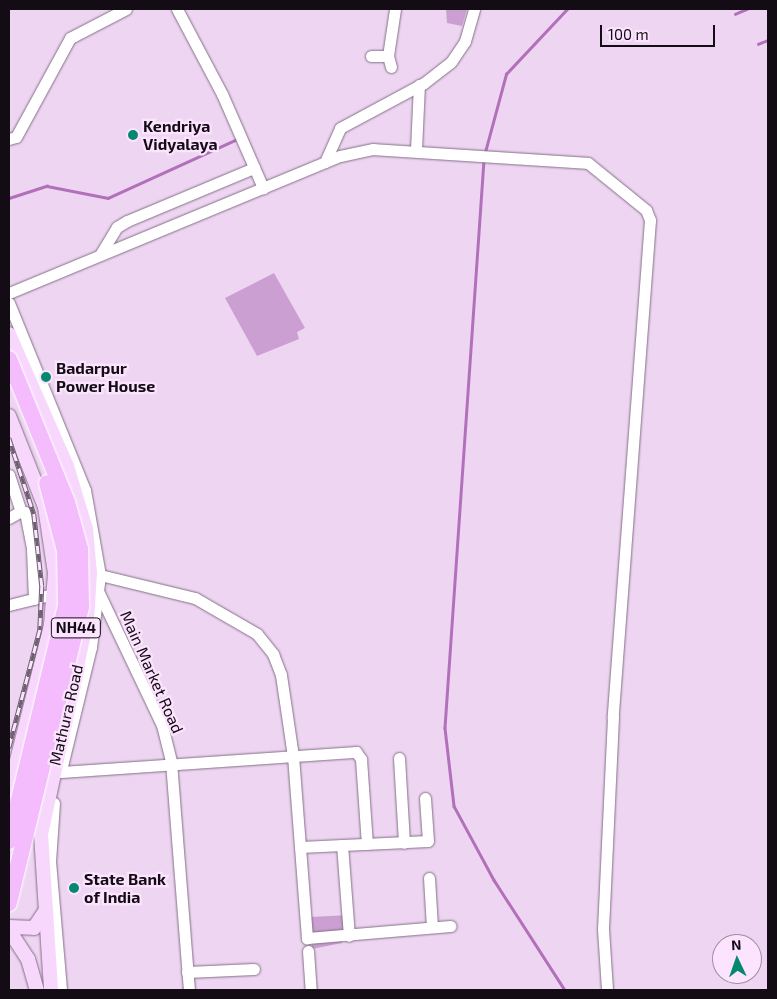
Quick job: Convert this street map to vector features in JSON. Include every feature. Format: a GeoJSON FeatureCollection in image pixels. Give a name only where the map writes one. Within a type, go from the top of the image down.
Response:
{"type":"FeatureCollection","features":[{"type":"Feature","properties":{"kind":"highway","name":"Mathura Road"},"geometry":{"type":"LineString","coordinates":[[9,903],[81,607],[80,550],[67,502],[18,364]]}},
{"type":"Feature","properties":{"kind":"highway","name":"Mathura Road"},"geometry":{"type":"LineString","coordinates":[[9,388],[57,508],[65,552],[66,606],[9,841]]}},
{"type":"Feature","properties":{"kind":"main road","name":"Mathura Road"},"geometry":{"type":"LineString","coordinates":[[9,334],[18,364],[81,511],[95,577],[41,834],[51,990]]}},
{"type":"Feature","properties":{"kind":"main road"},"geometry":{"type":"LineString","coordinates":[[9,416],[45,507],[53,594],[51,625],[9,792]]}},
{"type":"Feature","properties":{"kind":"main road"},"geometry":{"type":"LineString","coordinates":[[9,828],[41,834]]}},
{"type":"Feature","properties":{"kind":"main road"},"geometry":{"type":"LineString","coordinates":[[9,929],[34,928],[43,919],[46,907]]}},
{"type":"Feature","properties":{"kind":"main road"},"geometry":{"type":"LineString","coordinates":[[9,929],[28,959],[37,990]]}},
{"type":"Feature","properties":{"kind":"street"},"geometry":{"type":"LineString","coordinates":[[9,139],[16,137],[70,38],[126,9]]}},
{"type":"Feature","properties":{"kind":"street"},"geometry":{"type":"LineString","coordinates":[[177,9],[222,94],[263,188]]}},
{"type":"Feature","properties":{"kind":"street"},"geometry":{"type":"LineString","coordinates":[[371,56],[389,61],[395,9]]}},
{"type":"Feature","properties":{"kind":"street"},"geometry":{"type":"LineString","coordinates":[[325,162],[340,128],[419,85],[458,52],[474,9]]}},
{"type":"Feature","properties":{"kind":"street"},"geometry":{"type":"LineString","coordinates":[[416,150],[419,85]]}},
{"type":"Feature","properties":{"kind":"street"},"geometry":{"type":"LineString","coordinates":[[9,293],[325,162],[373,149],[416,150],[588,163],[646,210],[650,220],[613,718],[603,929],[607,990]]}},
{"type":"Feature","properties":{"kind":"street"},"geometry":{"type":"LineString","coordinates":[[100,255],[117,227],[127,221],[254,168]]}},
{"type":"Feature","properties":{"kind":"street"},"geometry":{"type":"LineString","coordinates":[[9,303],[18,364]]}},
{"type":"Feature","properties":{"kind":"street"},"geometry":{"type":"LineString","coordinates":[[9,474],[21,511],[25,512],[32,549],[34,599]]}},
{"type":"Feature","properties":{"kind":"street"},"geometry":{"type":"LineString","coordinates":[[9,518],[21,511]]}},
{"type":"Feature","properties":{"kind":"street"},"geometry":{"type":"LineString","coordinates":[[95,577],[185,593],[257,634],[278,665],[293,756],[307,938],[349,936],[450,926]]}},
{"type":"Feature","properties":{"kind":"street","name":"Main Market Road"},"geometry":{"type":"LineString","coordinates":[[95,577],[100,594],[162,725],[171,762],[189,990]]}},
{"type":"Feature","properties":{"kind":"street"},"geometry":{"type":"LineString","coordinates":[[9,605],[53,594]]}},
{"type":"Feature","properties":{"kind":"street"},"geometry":{"type":"LineString","coordinates":[[60,990],[50,852],[60,772],[100,594]]}},
{"type":"Feature","properties":{"kind":"street"},"geometry":{"type":"LineString","coordinates":[[60,772],[171,762],[351,752],[359,755],[367,844]]}},
{"type":"Feature","properties":{"kind":"street"},"geometry":{"type":"LineString","coordinates":[[399,758],[404,843]]}},
{"type":"Feature","properties":{"kind":"street"},"geometry":{"type":"LineString","coordinates":[[300,847],[404,843],[429,840],[425,798]]}},
{"type":"Feature","properties":{"kind":"street"},"geometry":{"type":"LineString","coordinates":[[342,845],[349,936]]}},
{"type":"Feature","properties":{"kind":"street"},"geometry":{"type":"LineString","coordinates":[[429,878],[432,927]]}},
{"type":"Feature","properties":{"kind":"street"},"geometry":{"type":"LineString","coordinates":[[308,951],[311,990]]}},
{"type":"Feature","properties":{"kind":"street"},"geometry":{"type":"LineString","coordinates":[[187,972],[254,969]]}},
{"type":"Feature","properties":{"kind":"shaded area"},"geometry":{"type":"Polygon","coordinates":[[[446,9],[467,9],[462,26],[447,23],[446,9]]]}},
{"type":"Feature","properties":{"kind":"shaded area"},"geometry":{"type":"Polygon","coordinates":[[[274,273],[305,328],[297,332],[299,339],[257,356],[225,298],[274,273]]]}},
{"type":"Feature","properties":{"kind":"shaded area"},"geometry":{"type":"Polygon","coordinates":[[[350,915],[342,943],[312,949],[310,917],[350,915]]]}},
{"type":"Feature","properties":{"kind":"waterway"},"geometry":{"type":"LineString","coordinates":[[485,152],[506,74],[567,9]]}},
{"type":"Feature","properties":{"kind":"waterway"},"geometry":{"type":"LineString","coordinates":[[735,14],[747,9]]}},
{"type":"Feature","properties":{"kind":"waterway"},"geometry":{"type":"LineString","coordinates":[[758,44],[768,40]]}},
{"type":"Feature","properties":{"kind":"waterway"},"geometry":{"type":"LineString","coordinates":[[9,198],[47,186],[108,198],[235,140]]}},
{"type":"Feature","properties":{"kind":"waterway"},"geometry":{"type":"LineString","coordinates":[[484,160],[445,728],[454,806],[494,880],[565,990]]}},
{"type":"Feature","properties":{"kind":"railway"},"geometry":{"type":"LineString","coordinates":[[9,438],[34,514],[42,586],[40,630],[9,748]]}},
{"type":"Feature","properties":{"kind":"place","name":"Kendriya Vidyalaya"},"geometry":{"type":"Point","coordinates":[133,135]}},
{"type":"Feature","properties":{"kind":"place","name":"Badarpur Power House"},"geometry":{"type":"Point","coordinates":[46,377]}},
{"type":"Feature","properties":{"kind":"place","name":"State Bank of India"},"geometry":{"type":"Point","coordinates":[74,888]}}]}
